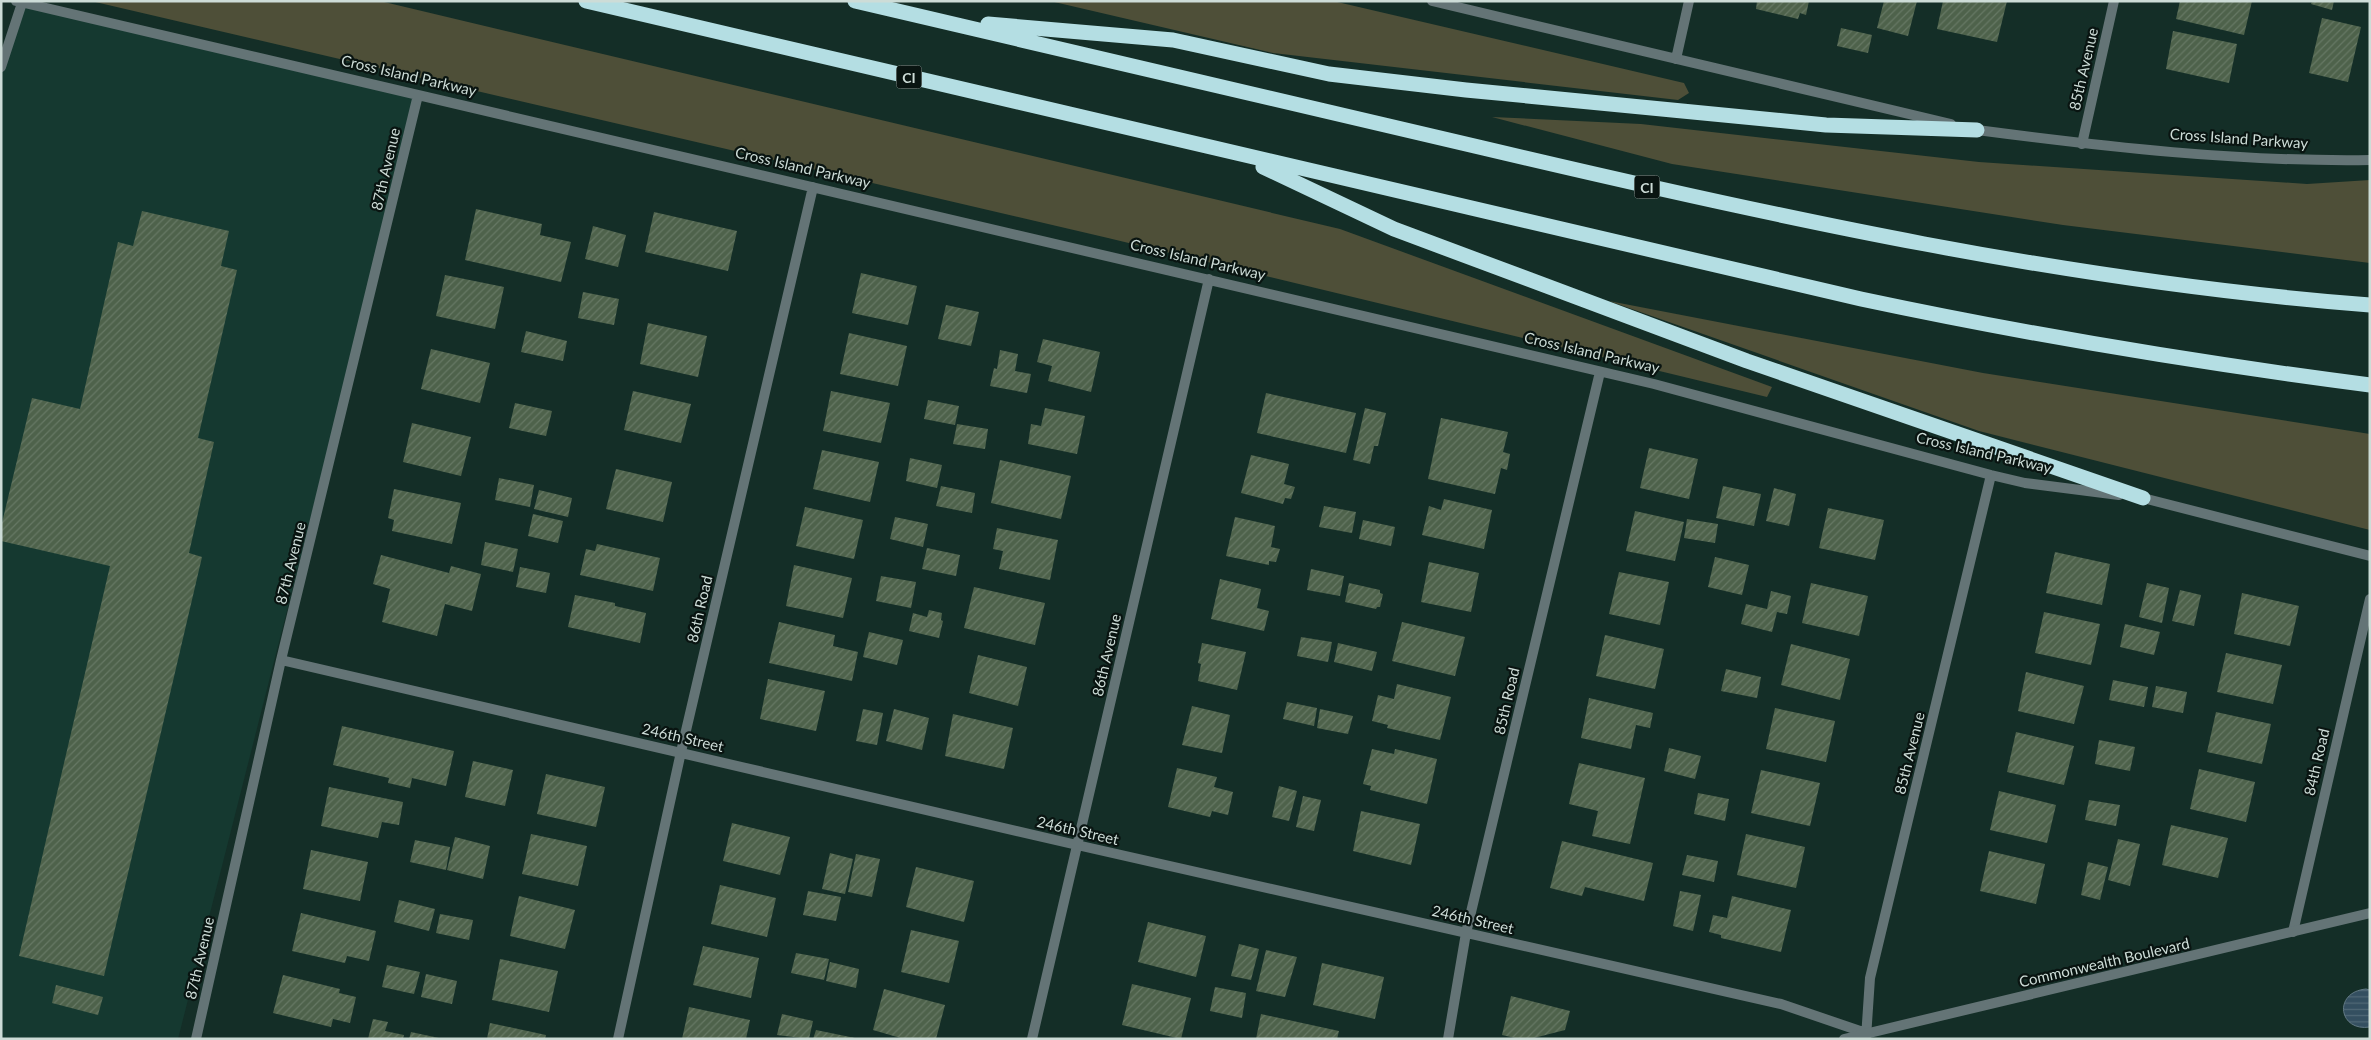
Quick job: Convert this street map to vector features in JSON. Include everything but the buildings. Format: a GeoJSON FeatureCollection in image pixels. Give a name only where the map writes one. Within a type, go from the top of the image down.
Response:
{"type":"FeatureCollection","features":[{"type":"Feature","properties":{"kind":"highway","name":"CI"},"geometry":{"type":"LineString","coordinates":[[586,1],[1861,300],[2126,351],[2242,369],[2370,385]]}},
{"type":"Feature","properties":{"kind":"highway","name":"CI"},"geometry":{"type":"LineString","coordinates":[[854,1],[1645,187],[1833,227],[1946,249],[2140,279],[2370,305]]}},
{"type":"Feature","properties":{"kind":"highway"},"geometry":{"type":"LineString","coordinates":[[934,20],[1173,40],[1329,74],[1514,95],[1826,125],[1976,130]]}},
{"type":"Feature","properties":{"kind":"highway"},"geometry":{"type":"LineString","coordinates":[[1232,152],[1394,229],[1747,361],[2143,498]]}},
{"type":"Feature","properties":{"kind":"street","name":"Cross Island Parkway"},"geometry":{"type":"LineString","coordinates":[[1432,1],[1976,130],[2082,144],[2321,161],[2370,160]]}},
{"type":"Feature","properties":{"kind":"street"},"geometry":{"type":"LineString","coordinates":[[1676,59],[1689,1]]}},
{"type":"Feature","properties":{"kind":"street","name":"85th Avenue"},"geometry":{"type":"LineString","coordinates":[[2082,144],[2114,1]]}},
{"type":"Feature","properties":{"kind":"street","name":"Cross Island Parkway"},"geometry":{"type":"LineString","coordinates":[[19,2],[1654,384],[1991,475],[2025,483],[2143,498],[2370,556]]}},
{"type":"Feature","properties":{"kind":"street"},"geometry":{"type":"LineString","coordinates":[[1,67],[19,2]]}},
{"type":"Feature","properties":{"kind":"street","name":"87th Avenue"},"geometry":{"type":"LineString","coordinates":[[196,1039],[281,660],[418,95]]}},
{"type":"Feature","properties":{"kind":"street","name":"86th Road"},"geometry":{"type":"LineString","coordinates":[[618,1039],[681,752],[813,187]]}},
{"type":"Feature","properties":{"kind":"street","name":"86th Avenue"},"geometry":{"type":"LineString","coordinates":[[1032,1039],[1209,279]]}},
{"type":"Feature","properties":{"kind":"street","name":"85th Road"},"geometry":{"type":"LineString","coordinates":[[1448,1039],[1466,933],[1600,372]]}},
{"type":"Feature","properties":{"kind":"street","name":"85th Avenue"},"geometry":{"type":"LineString","coordinates":[[1866,1036],[1870,978],[1991,475]]}},
{"type":"Feature","properties":{"kind":"street","name":"84th Road"},"geometry":{"type":"LineString","coordinates":[[2293,932],[2370,599]]}},
{"type":"Feature","properties":{"kind":"street","name":"246th Street"},"geometry":{"type":"LineString","coordinates":[[281,660],[1077,845],[1781,1004],[1866,1036]]}},
{"type":"Feature","properties":{"kind":"street","name":"Commonwealth Boulevard"},"geometry":{"type":"LineString","coordinates":[[1844,1039],[1866,1036],[2370,913]]}},
{"type":"Feature","properties":{"kind":"shaded area"},"geometry":{"type":"Polygon","coordinates":[[[91,1],[380,1],[1340,229],[1772,387],[1767,397],[1108,238],[91,1]]]}},
{"type":"Feature","properties":{"kind":"shaded area"},"geometry":{"type":"Polygon","coordinates":[[[1050,1],[1333,1],[1684,83],[1689,93],[1678,100],[1273,53],[1050,1]]]}},
{"type":"Feature","properties":{"kind":"shaded area"},"geometry":{"type":"Polygon","coordinates":[[[22,3],[418,95],[178,1039],[1,1039],[1,63],[22,3]]]}},
{"type":"Feature","properties":{"kind":"shaded area"},"geometry":{"type":"Polygon","coordinates":[[[1492,117],[1641,124],[1979,162],[2307,184],[2370,180],[2370,263],[2063,225],[1672,164],[1492,117]]]}},
{"type":"Feature","properties":{"kind":"shaded area"},"geometry":{"type":"Polygon","coordinates":[[[1609,301],[1983,373],[2370,434],[2370,530],[1979,431],[1609,301]]]}},
{"type":"Feature","properties":{"kind":"water"},"geometry":{"type":"Polygon","coordinates":[[[2366,989],[2370,990],[2370,1027],[2359,1027],[2351,1024],[2346,1018],[2344,1004],[2348,997],[2355,992],[2366,989]]]}}]}
